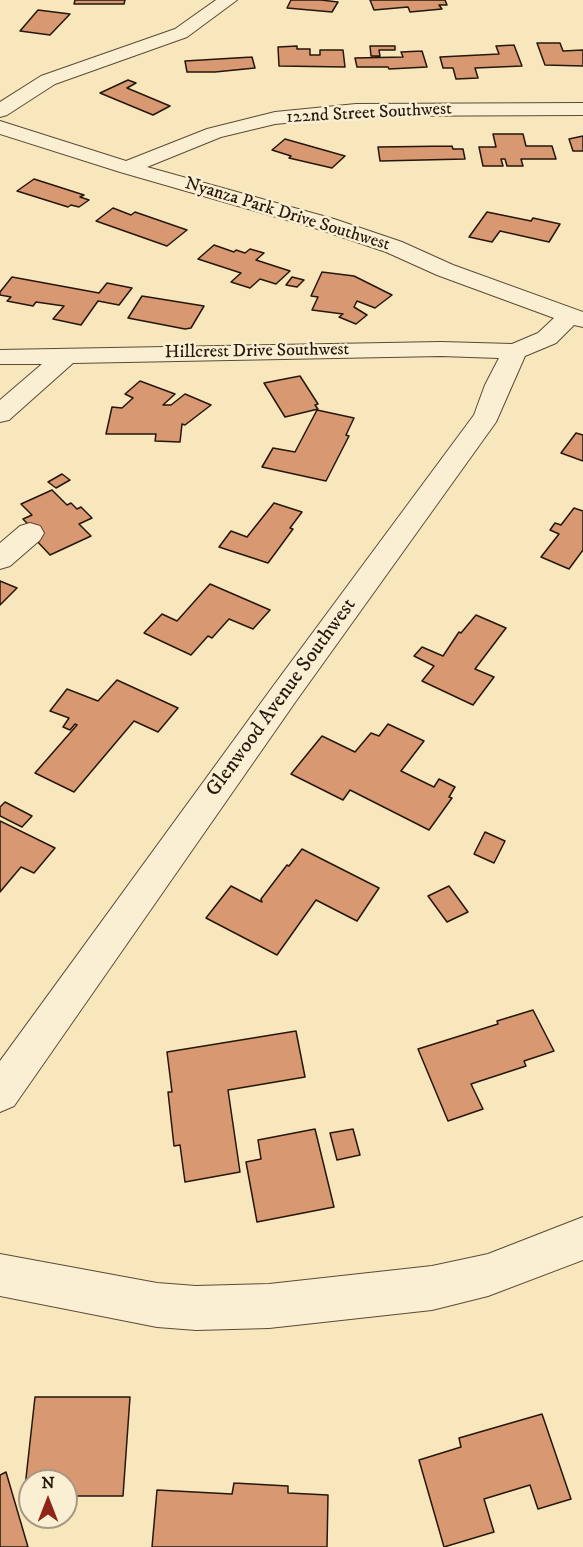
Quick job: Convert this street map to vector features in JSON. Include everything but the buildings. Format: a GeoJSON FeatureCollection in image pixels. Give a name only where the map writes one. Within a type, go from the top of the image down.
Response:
{"type":"FeatureCollection","features":[{"type":"Feature","properties":{"kind":"street"},"geometry":{"type":"LineString","coordinates":[[0,111],[48,80],[181,33],[228,0]]}},
{"type":"Feature","properties":{"kind":"street","name":"122nd Street Southwest"},"geometry":{"type":"LineString","coordinates":[[127,168],[214,133],[275,118],[356,110],[583,109]]}},
{"type":"Feature","properties":{"kind":"street","name":"Nyanza Park Drive Southwest"},"geometry":{"type":"LineString","coordinates":[[0,127],[127,168],[326,224],[394,246],[445,270],[576,318]]}},
{"type":"Feature","properties":{"kind":"street"},"geometry":{"type":"LineString","coordinates":[[515,351],[547,338],[576,318]]}},
{"type":"Feature","properties":{"kind":"street","name":"Hillcrest Drive Southwest"},"geometry":{"type":"LineString","coordinates":[[0,357],[441,349],[515,351]]}},
{"type":"Feature","properties":{"kind":"street","name":"Glenwood Avenue Southwest"},"geometry":{"type":"LineString","coordinates":[[0,1093],[278,702],[487,416],[498,385],[515,351]]}},
{"type":"Feature","properties":{"kind":"street"},"geometry":{"type":"LineString","coordinates":[[0,414],[66,356]]}},
{"type":"Feature","properties":{"kind":"street"},"geometry":{"type":"LineString","coordinates":[[0,559],[30,533]]}},
{"type":"Feature","properties":{"kind":"street"},"geometry":{"type":"LineString","coordinates":[[0,1275],[158,1305],[196,1308],[269,1306],[432,1288],[488,1275],[542,1256],[583,1238]]}}]}
